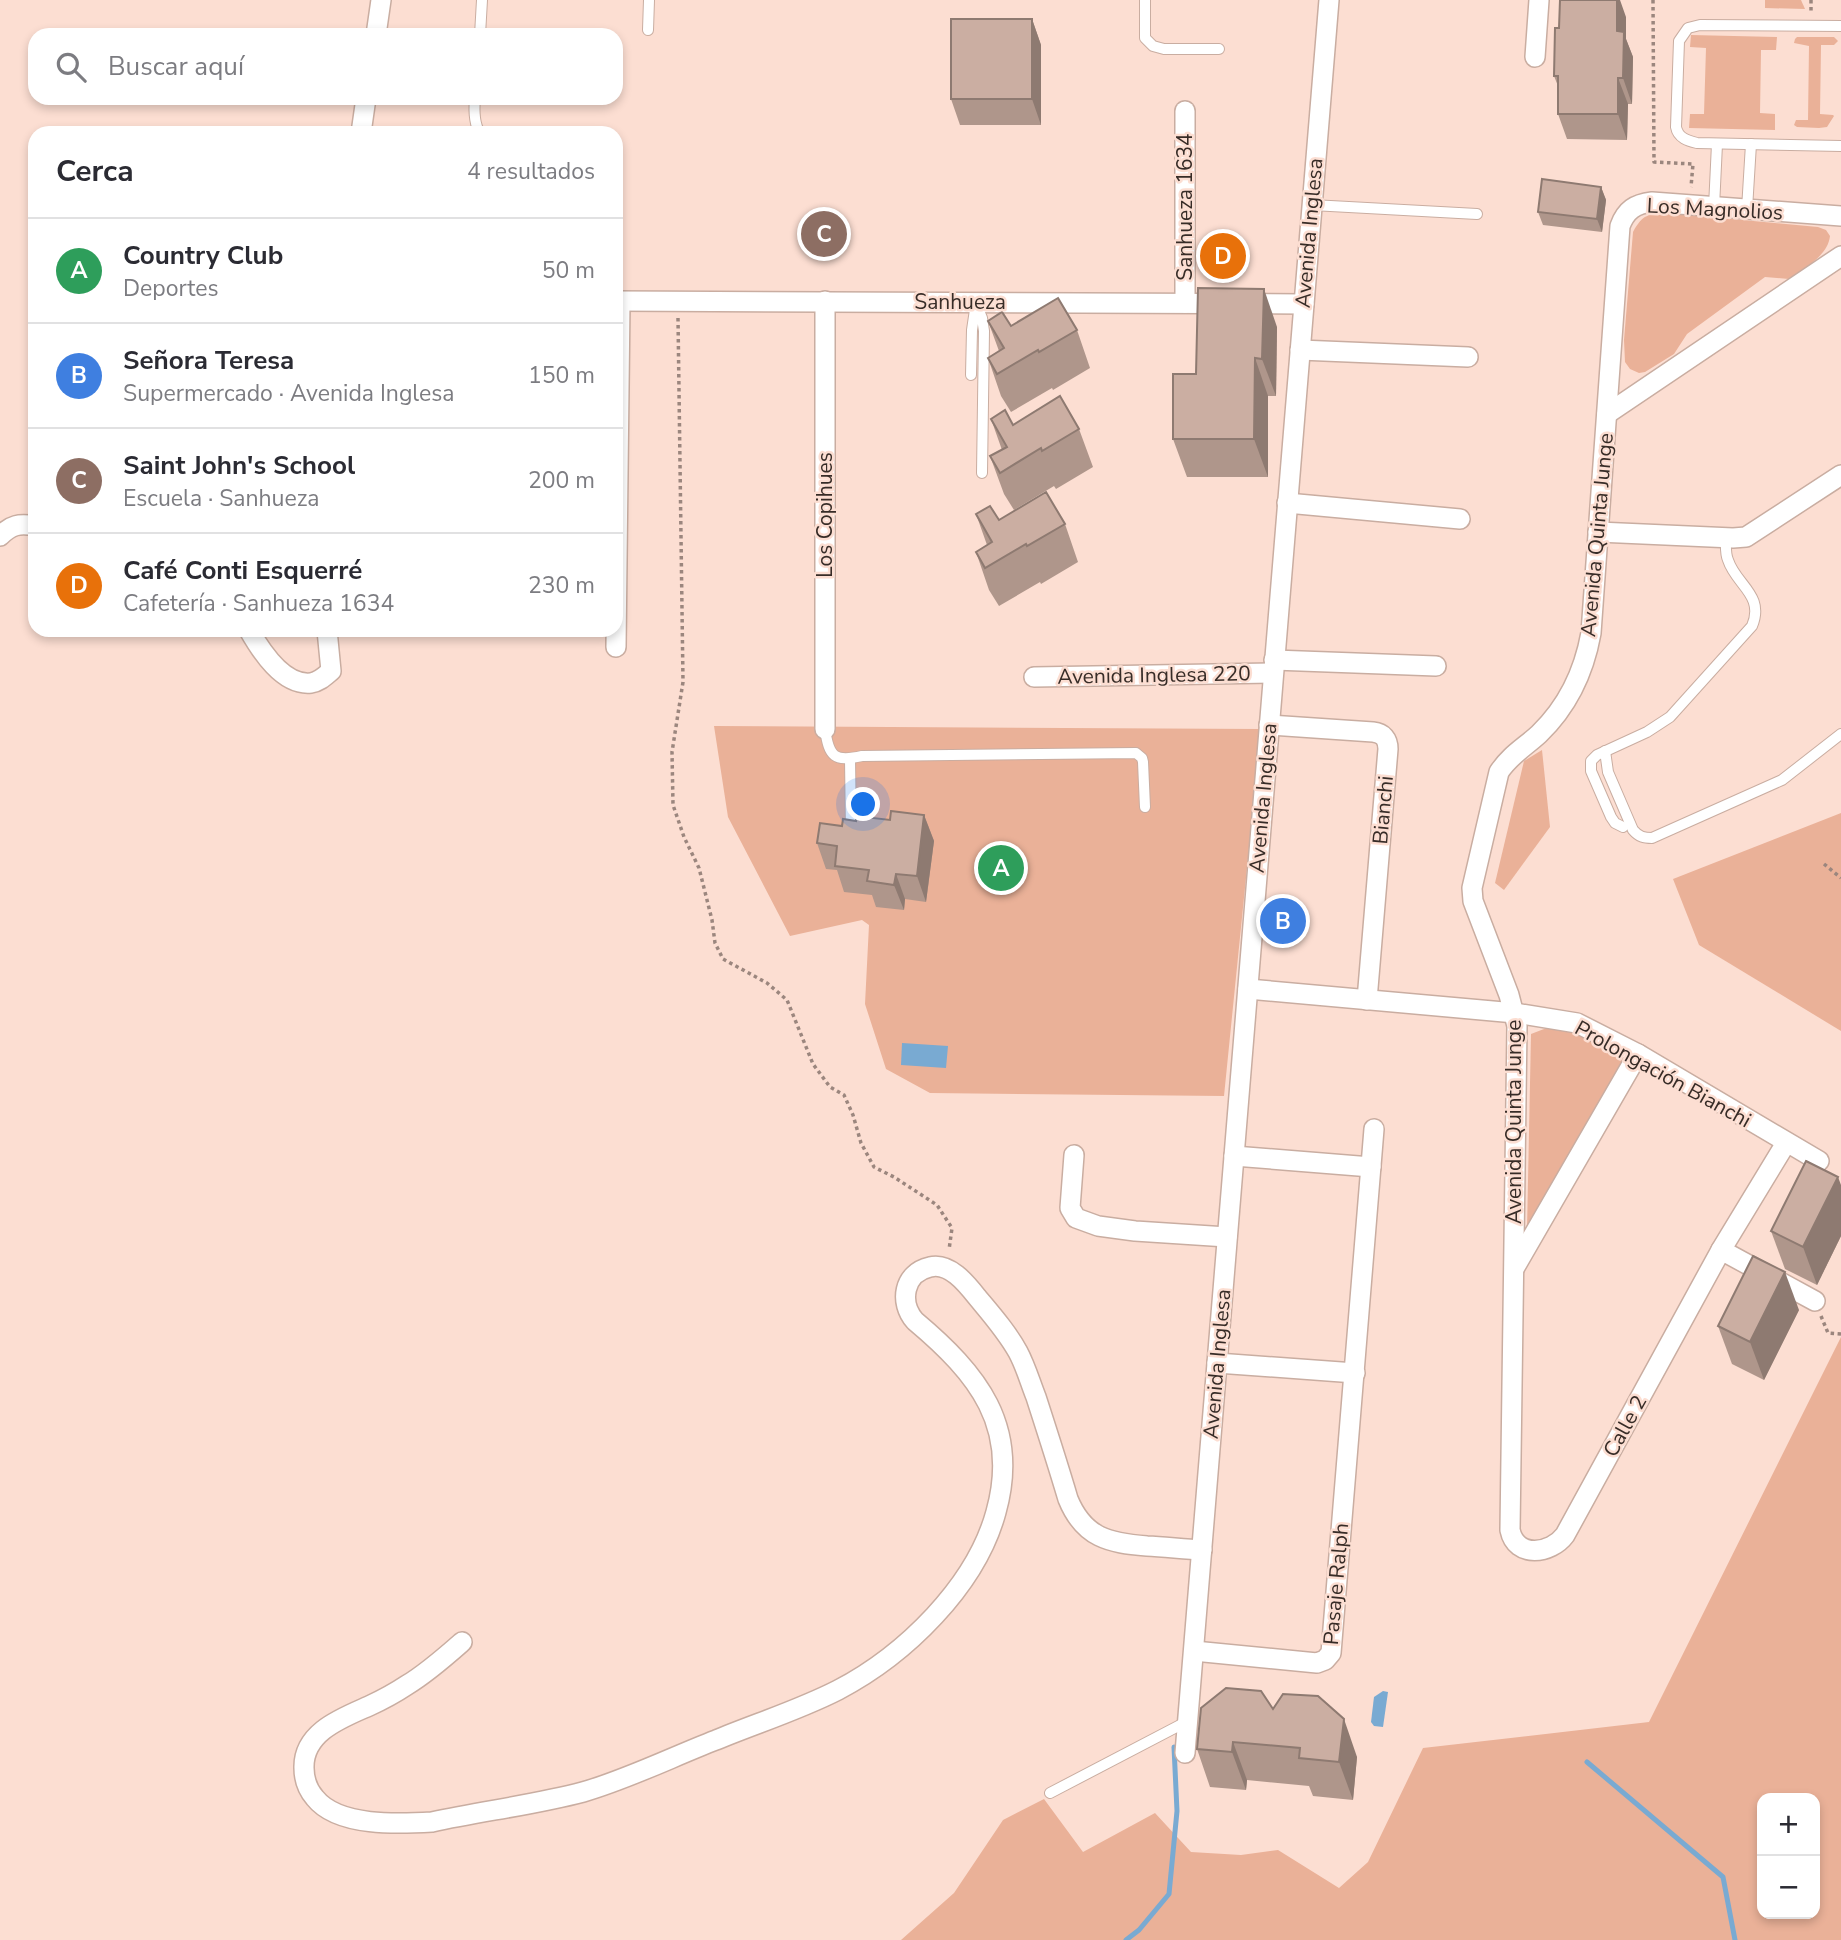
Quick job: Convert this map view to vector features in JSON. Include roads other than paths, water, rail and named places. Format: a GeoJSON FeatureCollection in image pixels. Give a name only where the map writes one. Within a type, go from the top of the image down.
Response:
{"type":"FeatureCollection","features":[{"type":"Feature","properties":{"kind":"street"},"geometry":{"type":"LineString","coordinates":[[377,28],[381,0]]}},
{"type":"Feature","properties":{"kind":"street","name":"Avenida Inglesa"},"geometry":{"type":"LineString","coordinates":[[1185,1753],[1329,0]]}},
{"type":"Feature","properties":{"kind":"street"},"geometry":{"type":"LineString","coordinates":[[1535,57],[1539,0]]}},
{"type":"Feature","properties":{"kind":"street"},"geometry":{"type":"LineString","coordinates":[[362,126],[365,105]]}},
{"type":"Feature","properties":{"kind":"street","name":"Sanhueza 1634"},"geometry":{"type":"LineString","coordinates":[[1185,111],[1185,303]]}},
{"type":"Feature","properties":{"kind":"street","name":"Los Magnolios"},"geometry":{"type":"LineString","coordinates":[[1607,414],[1619,235],[1623,219],[1631,208],[1652,202],[1748,209],[1837,221]]}},
{"type":"Feature","properties":{"kind":"street","name":"Avenida Quinta Junge"},"geometry":{"type":"LineString","coordinates":[[1510,1525],[1517,1026],[1515,1013],[1473,901],[1472,888],[1499,772],[1509,758],[1554,718],[1572,691],[1584,662],[1591,633],[1607,414],[1841,256]]}},
{"type":"Feature","properties":{"kind":"street","name":"Sanhueza"},"geometry":{"type":"LineString","coordinates":[[623,301],[1304,304]]}},
{"type":"Feature","properties":{"kind":"street","name":"Los Copihues"},"geometry":{"type":"LineString","coordinates":[[825,302],[825,729]]}},
{"type":"Feature","properties":{"kind":"street"},"geometry":{"type":"LineString","coordinates":[[1300,350],[1468,358]]}},
{"type":"Feature","properties":{"kind":"street"},"geometry":{"type":"LineString","coordinates":[[1598,532],[1740,538],[1753,533],[1841,475]]}},
{"type":"Feature","properties":{"kind":"street"},"geometry":{"type":"LineString","coordinates":[[1287,503],[1460,519]]}},
{"type":"Feature","properties":{"kind":"street"},"geometry":{"type":"LineString","coordinates":[[0,536],[8,527],[28,525]]}},
{"type":"Feature","properties":{"kind":"street"},"geometry":{"type":"LineString","coordinates":[[253,637],[263,653],[282,672],[298,681],[310,683],[320,680],[331,671],[328,637]]}},
{"type":"Feature","properties":{"kind":"street"},"geometry":{"type":"LineString","coordinates":[[616,637],[616,648]]}},
{"type":"Feature","properties":{"kind":"street","name":"Avenida Inglesa 220"},"geometry":{"type":"LineString","coordinates":[[1034,677],[1274,666],[1436,666]]}},
{"type":"Feature","properties":{"kind":"street","name":"Bianchi"},"geometry":{"type":"LineString","coordinates":[[1269,725],[1373,732],[1379,733],[1387,740],[1367,1000]]}},
{"type":"Feature","properties":{"kind":"street","name":"Prolongación Bianchi"},"geometry":{"type":"LineString","coordinates":[[1248,989],[1515,1013],[1577,1023],[1637,1054],[1819,1161]]}},
{"type":"Feature","properties":{"kind":"street"},"geometry":{"type":"LineString","coordinates":[[1514,1268],[1637,1054]]}},
{"type":"Feature","properties":{"kind":"street","name":"Pasaje Ralph"},"geometry":{"type":"LineString","coordinates":[[1194,1651],[1313,1663],[1328,1657],[1331,1648],[1355,1373],[1374,1129]]}},
{"type":"Feature","properties":{"kind":"street","name":"Calle 2"},"geometry":{"type":"LineString","coordinates":[[1510,1525],[1511,1536],[1523,1548],[1547,1549],[1560,1541],[1721,1250],[1786,1143]]}},
{"type":"Feature","properties":{"kind":"street"},"geometry":{"type":"LineString","coordinates":[[1074,1156],[1070,1208],[1072,1214],[1081,1221],[1135,1231],[1227,1237]]}},
{"type":"Feature","properties":{"kind":"street"},"geometry":{"type":"LineString","coordinates":[[1234,1156],[1371,1167]]}},
{"type":"Feature","properties":{"kind":"street"},"geometry":{"type":"LineString","coordinates":[[1721,1250],[1815,1301]]}},
{"type":"Feature","properties":{"kind":"street"},"geometry":{"type":"LineString","coordinates":[[462,1642],[408,1685],[336,1721],[313,1740],[304,1760],[304,1777],[312,1796],[320,1804],[339,1815],[365,1821],[412,1824],[582,1792],[812,1703],[840,1689],[884,1660],[930,1619],[964,1580],[984,1546],[998,1504],[1001,1483],[1000,1442],[996,1422],[988,1404],[956,1357],[915,1321],[906,1307],[905,1289],[915,1275],[932,1266],[947,1269],[969,1287],[1017,1350],[1030,1380],[1068,1499],[1085,1526],[1100,1537],[1116,1543],[1202,1550]]}},
{"type":"Feature","properties":{"kind":"street"},"geometry":{"type":"LineString","coordinates":[[1217,1363],[1355,1373]]}},
{"type":"Feature","properties":{"kind":"lane"},"geometry":{"type":"LineString","coordinates":[[480,28],[482,0]]}},
{"type":"Feature","properties":{"kind":"lane"},"geometry":{"type":"LineString","coordinates":[[648,30],[649,0]]}},
{"type":"Feature","properties":{"kind":"lane"},"geometry":{"type":"LineString","coordinates":[[1145,0],[1145,38],[1153,46],[1164,49],[1219,48]]}},
{"type":"Feature","properties":{"kind":"lane"},"geometry":{"type":"LineString","coordinates":[[1841,26],[1700,24],[1688,28],[1679,41],[1677,133],[1691,142],[1841,146]]}},
{"type":"Feature","properties":{"kind":"lane"},"geometry":{"type":"LineString","coordinates":[[475,105],[477,126]]}},
{"type":"Feature","properties":{"kind":"lane"},"geometry":{"type":"LineString","coordinates":[[1714,207],[1717,144]]}},
{"type":"Feature","properties":{"kind":"lane"},"geometry":{"type":"LineString","coordinates":[[1748,209],[1751,144]]}},
{"type":"Feature","properties":{"kind":"lane"},"geometry":{"type":"LineString","coordinates":[[1312,205],[1477,214]]}},
{"type":"Feature","properties":{"kind":"lane"},"geometry":{"type":"LineString","coordinates":[[971,375],[976,302]]}},
{"type":"Feature","properties":{"kind":"lane"},"geometry":{"type":"LineString","coordinates":[[976,302],[984,331],[982,472]]}},
{"type":"Feature","properties":{"kind":"lane"},"geometry":{"type":"LineString","coordinates":[[1623,827],[1611,817],[1591,771],[1594,758],[1647,733],[1670,717],[1752,626],[1756,612],[1754,601],[1729,564],[1726,538]]}},
{"type":"Feature","properties":{"kind":"lane"},"geometry":{"type":"LineString","coordinates":[[825,729],[830,752],[838,758],[850,759],[862,756],[1136,753],[1143,762],[1145,807]]}},
{"type":"Feature","properties":{"kind":"lane"},"geometry":{"type":"LineString","coordinates":[[1605,751],[1608,772],[1633,830],[1644,838],[1653,838],[1782,780],[1841,734]]}},
{"type":"Feature","properties":{"kind":"lane"},"geometry":{"type":"LineString","coordinates":[[850,759],[851,832]]}},
{"type":"Feature","properties":{"kind":"lane"},"geometry":{"type":"LineString","coordinates":[[1050,1793],[1186,1722]]}},
{"type":"Feature","properties":{"kind":"water"},"geometry":{"type":"Polygon","coordinates":[[[902,1043],[948,1046],[946,1068],[901,1065],[902,1043]]]}},
{"type":"Feature","properties":{"kind":"water"},"geometry":{"type":"Polygon","coordinates":[[[1383,1691],[1388,1692],[1383,1727],[1374,1726],[1371,1722],[1374,1697],[1383,1691]]]}},
{"type":"Feature","properties":{"kind":"waterway"},"geometry":{"type":"LineString","coordinates":[[1126,1940],[1139,1930],[1169,1894],[1177,1811],[1174,1747]]}},
{"type":"Feature","properties":{"kind":"waterway"},"geometry":{"type":"LineString","coordinates":[[1587,1762],[1723,1877],[1735,1940]]}},
{"type":"Feature","properties":{"kind":"place","name":"Saint John's School"},"geometry":{"type":"Point","coordinates":[824,234]}},
{"type":"Feature","properties":{"kind":"place","name":"Café Conti Esquerré"},"geometry":{"type":"Point","coordinates":[1223,256]}},
{"type":"Feature","properties":{"kind":"place","name":"Country Club"},"geometry":{"type":"Point","coordinates":[1001,868]}},
{"type":"Feature","properties":{"kind":"place","name":"Señora Teresa"},"geometry":{"type":"Point","coordinates":[1283,921]}}]}
